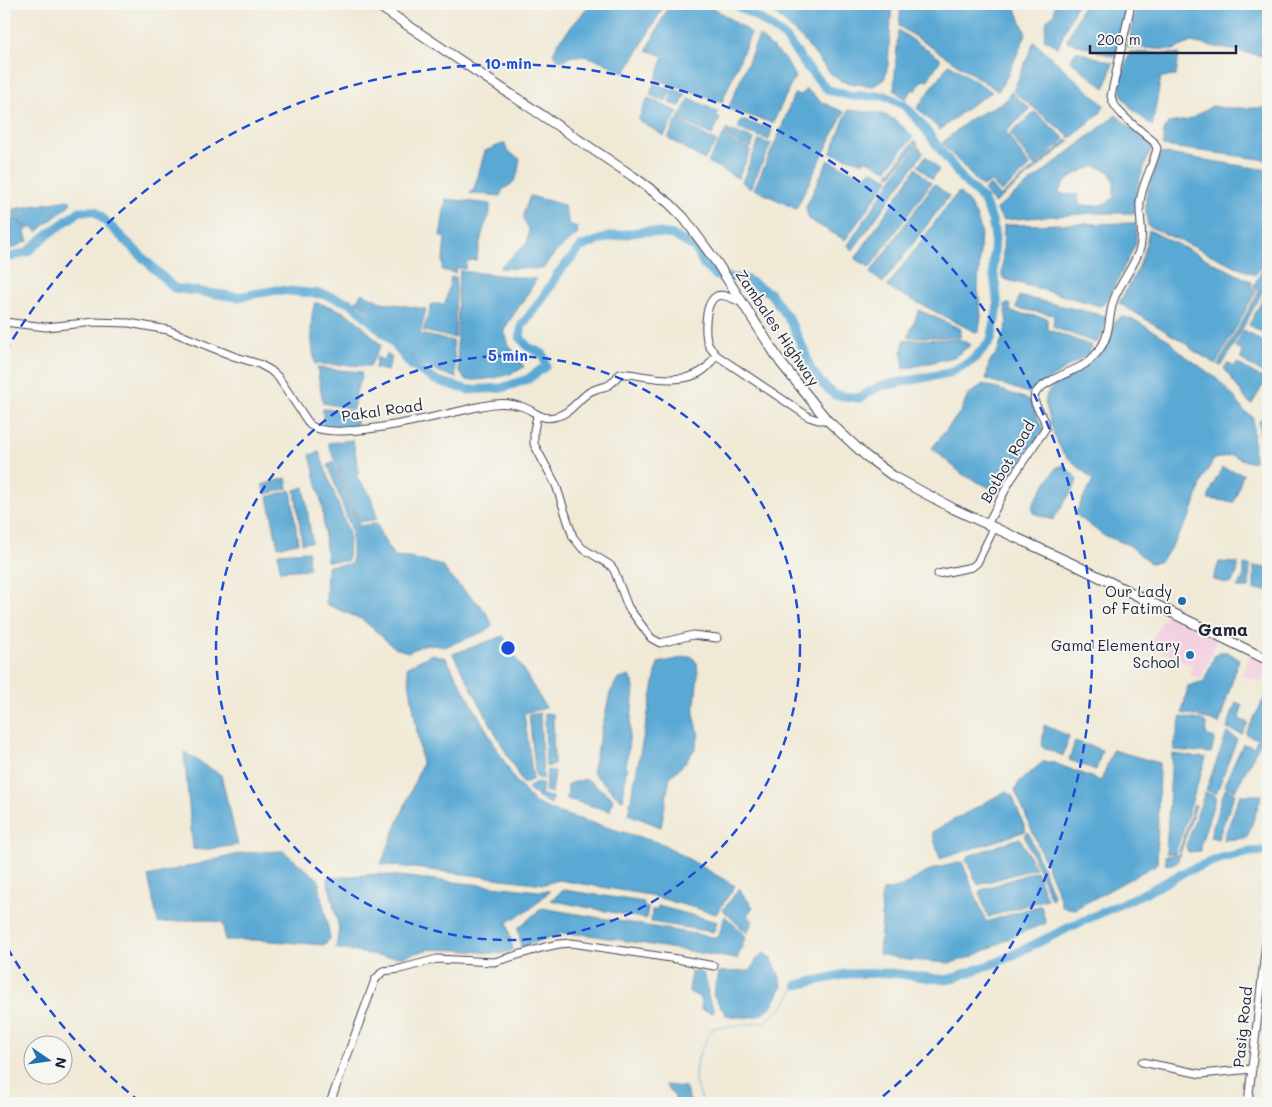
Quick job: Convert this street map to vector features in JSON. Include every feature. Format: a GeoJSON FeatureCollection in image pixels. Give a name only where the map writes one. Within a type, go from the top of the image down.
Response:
{"type":"FeatureCollection","features":[{"type":"Feature","properties":{"kind":"main road","name":"Zambales Highway"},"geometry":{"type":"LineString","coordinates":[[376,4],[661,196],[684,218],[744,303],[781,363],[827,420],[866,456],[893,476],[991,526],[1268,660]]}},
{"type":"Feature","properties":{"kind":"street","name":"Botbot Road"},"geometry":{"type":"LineString","coordinates":[[991,526],[1010,481],[1046,429],[1046,422],[1036,402],[1035,394],[1055,378],[1086,363],[1099,350],[1106,338],[1114,298],[1140,248],[1142,239],[1140,204],[1157,148],[1154,142],[1117,110],[1112,103],[1111,96],[1131,4]]}},
{"type":"Feature","properties":{"kind":"street"},"geometry":{"type":"LineString","coordinates":[[744,303],[720,296],[714,298],[707,316],[706,334],[708,344],[716,355],[810,416],[818,420],[827,420]]}},
{"type":"Feature","properties":{"kind":"street","name":"Pakal Road"},"geometry":{"type":"LineString","coordinates":[[4,322],[46,327],[95,322],[129,323],[168,330],[233,356],[259,364],[270,370],[278,377],[310,425],[320,431],[334,432],[380,428],[496,403],[520,406],[537,416],[548,418],[561,416],[589,392],[611,384],[620,374],[668,379],[685,377],[706,368],[716,355]]}},
{"type":"Feature","properties":{"kind":"street"},"geometry":{"type":"LineString","coordinates":[[537,416],[534,444],[556,485],[573,537],[582,548],[614,570],[628,607],[651,638],[660,643],[692,635],[717,638]]}},
{"type":"Feature","properties":{"kind":"street"},"geometry":{"type":"LineString","coordinates":[[938,574],[972,567],[977,563],[991,526]]}},
{"type":"Feature","properties":{"kind":"street","name":"Pasig Road"},"geometry":{"type":"LineString","coordinates":[[1248,1103],[1268,925]]}},
{"type":"Feature","properties":{"kind":"street"},"geometry":{"type":"LineString","coordinates":[[330,1103],[376,980],[383,971],[400,970],[438,959],[494,962],[552,946],[572,944],[714,966]]}},
{"type":"Feature","properties":{"kind":"street"},"geometry":{"type":"LineString","coordinates":[[1142,1062],[1201,1074],[1252,1069]]}},
{"type":"Feature","properties":{"kind":"shaded area","name":"Gama Elementary School"},"geometry":{"type":"Polygon","coordinates":[[[1166,614],[1217,640],[1201,678],[1189,674],[1192,666],[1149,645],[1166,614]]]}},
{"type":"Feature","properties":{"kind":"shaded area"},"geometry":{"type":"Polygon","coordinates":[[[1250,656],[1268,663],[1262,682],[1242,675],[1250,656]]]}},
{"type":"Feature","properties":{"kind":"water"},"geometry":{"type":"Polygon","coordinates":[[[591,4],[665,4],[625,73],[593,58],[577,56],[561,61],[553,54],[559,41],[591,4]]]}},
{"type":"Feature","properties":{"kind":"water"},"geometry":{"type":"Polygon","coordinates":[[[670,4],[708,4],[751,33],[722,102],[656,79],[664,56],[647,50],[670,4]]]}},
{"type":"Feature","properties":{"kind":"water"},"geometry":{"type":"Polygon","coordinates":[[[765,4],[892,4],[888,65],[884,80],[873,86],[841,81],[831,74],[803,40],[765,4]]]}},
{"type":"Feature","properties":{"kind":"water"},"geometry":{"type":"Polygon","coordinates":[[[901,4],[1014,4],[1026,34],[1008,75],[998,91],[899,26],[901,4]]]}},
{"type":"Feature","properties":{"kind":"water"},"geometry":{"type":"Polygon","coordinates":[[[1055,4],[1077,4],[1058,47],[1044,39],[1047,20],[1054,14],[1055,4]]]}},
{"type":"Feature","properties":{"kind":"water"},"geometry":{"type":"Polygon","coordinates":[[[1083,4],[1127,4],[1115,57],[1067,41],[1083,4]]]}},
{"type":"Feature","properties":{"kind":"water"},"geometry":{"type":"Polygon","coordinates":[[[1136,4],[1268,4],[1268,57],[1191,42],[1173,50],[1128,47],[1136,4]]]}},
{"type":"Feature","properties":{"kind":"water"},"geometry":{"type":"Polygon","coordinates":[[[898,30],[941,59],[927,81],[922,80],[916,91],[913,89],[905,99],[894,90],[898,30]]]}},
{"type":"Feature","properties":{"kind":"water"},"geometry":{"type":"Polygon","coordinates":[[[759,36],[784,58],[795,76],[773,123],[728,109],[759,36]]]}},
{"type":"Feature","properties":{"kind":"water"},"geometry":{"type":"Polygon","coordinates":[[[1034,42],[1104,105],[1101,112],[1071,138],[1013,91],[1034,42]]]}},
{"type":"Feature","properties":{"kind":"water"},"geometry":{"type":"Polygon","coordinates":[[[1076,51],[1113,63],[1105,88],[1070,61],[1076,51]]]}},
{"type":"Feature","properties":{"kind":"water"},"geometry":{"type":"Polygon","coordinates":[[[1130,52],[1179,54],[1176,76],[1161,77],[1152,126],[1131,108],[1121,90],[1122,75],[1130,52]]]}},
{"type":"Feature","properties":{"kind":"water"},"geometry":{"type":"Polygon","coordinates":[[[949,64],[992,92],[971,105],[940,130],[917,108],[949,64]]]}},
{"type":"Feature","properties":{"kind":"water"},"geometry":{"type":"Polygon","coordinates":[[[654,83],[671,90],[665,102],[650,95],[654,83]]]}},
{"type":"Feature","properties":{"kind":"water"},"geometry":{"type":"Polygon","coordinates":[[[673,89],[686,94],[680,106],[669,103],[673,89]]]}},
{"type":"Feature","properties":{"kind":"water"},"geometry":{"type":"Polygon","coordinates":[[[806,89],[823,103],[844,112],[796,209],[754,189],[780,132],[794,94],[801,95],[806,89]]]}},
{"type":"Feature","properties":{"kind":"water"},"geometry":{"type":"Polygon","coordinates":[[[1011,92],[1030,109],[1006,132],[1030,167],[1001,192],[991,182],[982,187],[942,143],[970,119],[1005,101],[1011,92]]]}},
{"type":"Feature","properties":{"kind":"water"},"geometry":{"type":"Polygon","coordinates":[[[648,98],[678,112],[664,136],[638,120],[648,98]]]}},
{"type":"Feature","properties":{"kind":"water"},"geometry":{"type":"Polygon","coordinates":[[[690,98],[718,112],[716,116],[720,119],[712,135],[678,119],[690,98]]]}},
{"type":"Feature","properties":{"kind":"water"},"geometry":{"type":"Polygon","coordinates":[[[1212,106],[1225,108],[1268,108],[1268,160],[1163,146],[1164,131],[1168,123],[1189,120],[1212,106]]]}},
{"type":"Feature","properties":{"kind":"water"},"geometry":{"type":"Polygon","coordinates":[[[848,110],[884,115],[897,122],[913,137],[886,170],[867,160],[861,162],[831,153],[848,110]]]}},
{"type":"Feature","properties":{"kind":"water"},"geometry":{"type":"Polygon","coordinates":[[[1035,112],[1065,139],[1034,166],[1010,134],[1035,112]]]}},
{"type":"Feature","properties":{"kind":"water"},"geometry":{"type":"Polygon","coordinates":[[[1116,115],[1152,147],[1137,188],[1135,213],[1094,213],[1003,220],[996,209],[1116,115]],[[1096,166],[1085,170],[1069,179],[1059,192],[1065,195],[1078,194],[1079,204],[1102,205],[1114,198],[1114,181],[1109,171],[1096,166]]]}},
{"type":"Feature","properties":{"kind":"water"},"geometry":{"type":"Polygon","coordinates":[[[677,120],[717,142],[704,160],[668,138],[677,120]]]}},
{"type":"Feature","properties":{"kind":"water"},"geometry":{"type":"Polygon","coordinates":[[[741,120],[772,129],[769,140],[738,129],[741,120]]]}},
{"type":"Feature","properties":{"kind":"water"},"geometry":{"type":"Polygon","coordinates":[[[727,129],[730,131],[727,140],[751,150],[738,178],[708,162],[727,129]]]}},
{"type":"Feature","properties":{"kind":"water"},"geometry":{"type":"Polygon","coordinates":[[[732,131],[754,139],[751,148],[729,139],[732,131]]]}},
{"type":"Feature","properties":{"kind":"water"},"geometry":{"type":"Polygon","coordinates":[[[1068,139],[1070,141],[994,203],[984,190],[990,185],[1000,197],[1068,139]]]}},
{"type":"Feature","properties":{"kind":"water"},"geometry":{"type":"Polygon","coordinates":[[[759,140],[771,144],[750,189],[742,182],[759,140]]]}},
{"type":"Feature","properties":{"kind":"water"},"geometry":{"type":"Polygon","coordinates":[[[915,140],[918,144],[891,175],[888,174],[915,140]]]}},
{"type":"Feature","properties":{"kind":"water"},"geometry":{"type":"Polygon","coordinates":[[[505,143],[507,151],[520,159],[515,180],[503,189],[500,196],[470,193],[474,189],[485,151],[505,143]]]}},
{"type":"Feature","properties":{"kind":"water"},"geometry":{"type":"Polygon","coordinates":[[[918,146],[923,153],[852,251],[848,245],[897,172],[918,146]]]}},
{"type":"Feature","properties":{"kind":"water"},"geometry":{"type":"Polygon","coordinates":[[[1161,153],[1268,170],[1267,268],[1261,267],[1255,275],[1148,226],[1146,195],[1161,153]]]}},
{"type":"Feature","properties":{"kind":"water"},"geometry":{"type":"Polygon","coordinates":[[[926,156],[939,170],[932,179],[918,166],[926,156]]]}},
{"type":"Feature","properties":{"kind":"water"},"geometry":{"type":"Polygon","coordinates":[[[828,160],[864,177],[871,170],[889,179],[845,240],[808,219],[806,207],[828,160]]]}},
{"type":"Feature","properties":{"kind":"water"},"geometry":{"type":"Polygon","coordinates":[[[916,168],[931,183],[870,267],[855,259],[916,168]]]}},
{"type":"Feature","properties":{"kind":"water"},"geometry":{"type":"Polygon","coordinates":[[[934,184],[949,196],[883,283],[870,273],[934,184]]]}},
{"type":"Feature","properties":{"kind":"water"},"geometry":{"type":"Polygon","coordinates":[[[959,192],[969,203],[976,215],[981,231],[978,290],[981,316],[977,333],[887,287],[959,192]]]}},
{"type":"Feature","properties":{"kind":"water"},"geometry":{"type":"Polygon","coordinates":[[[530,196],[564,205],[569,224],[577,227],[578,234],[550,259],[543,269],[499,268],[527,243],[529,229],[524,221],[524,212],[530,196]]]}},
{"type":"Feature","properties":{"kind":"water"},"geometry":{"type":"Polygon","coordinates":[[[446,199],[490,204],[490,213],[483,230],[476,260],[467,261],[465,269],[457,268],[455,273],[442,270],[445,238],[440,236],[446,199]]]}},
{"type":"Feature","properties":{"kind":"water"},"geometry":{"type":"Polygon","coordinates":[[[69,200],[71,203],[67,207],[37,232],[33,227],[29,229],[14,217],[14,209],[69,200]]]}},
{"type":"Feature","properties":{"kind":"water"},"geometry":{"type":"Polygon","coordinates":[[[15,219],[27,229],[25,233],[28,241],[4,252],[4,221],[15,219]]]}},
{"type":"Feature","properties":{"kind":"water"},"geometry":{"type":"Polygon","coordinates":[[[1136,223],[1136,243],[1116,284],[1104,304],[1100,306],[1004,279],[1002,276],[1004,225],[1136,223]]]}},
{"type":"Feature","properties":{"kind":"water"},"geometry":{"type":"Polygon","coordinates":[[[1149,230],[1252,282],[1251,288],[1256,291],[1216,364],[1119,303],[1138,269],[1149,230]]]}},
{"type":"Feature","properties":{"kind":"water"},"geometry":{"type":"Polygon","coordinates":[[[1262,270],[1268,273],[1268,282],[1222,366],[1218,365],[1259,291],[1253,287],[1262,270]]]}},
{"type":"Feature","properties":{"kind":"water"},"geometry":{"type":"Polygon","coordinates":[[[460,271],[536,279],[504,330],[509,345],[524,367],[504,376],[479,380],[465,380],[459,371],[457,346],[460,271]]]}},
{"type":"Feature","properties":{"kind":"water"},"geometry":{"type":"Polygon","coordinates":[[[451,277],[456,277],[455,338],[423,331],[432,304],[445,304],[451,277]]]}},
{"type":"Feature","properties":{"kind":"water"},"geometry":{"type":"Polygon","coordinates":[[[1268,289],[1268,333],[1266,335],[1249,325],[1268,289]]]}},
{"type":"Feature","properties":{"kind":"water"},"geometry":{"type":"Polygon","coordinates":[[[362,293],[381,302],[426,309],[420,334],[453,341],[456,378],[416,363],[365,308],[356,301],[362,293]]]}},
{"type":"Feature","properties":{"kind":"water"},"geometry":{"type":"Polygon","coordinates":[[[1019,296],[1106,316],[1103,334],[1096,343],[1053,327],[1054,315],[1016,308],[1019,296]]]}},
{"type":"Feature","properties":{"kind":"water"},"geometry":{"type":"Polygon","coordinates":[[[315,303],[336,308],[352,317],[381,345],[370,366],[315,364],[311,326],[315,303]]]}},
{"type":"Feature","properties":{"kind":"water"},"geometry":{"type":"Polygon","coordinates":[[[1005,304],[1010,304],[1011,312],[1047,318],[1047,329],[1092,346],[1088,354],[1042,384],[1031,394],[986,379],[989,363],[998,351],[1007,324],[1005,304]]]}},
{"type":"Feature","properties":{"kind":"water"},"geometry":{"type":"Polygon","coordinates":[[[919,310],[961,329],[960,337],[908,337],[919,310]]]}},
{"type":"Feature","properties":{"kind":"water"},"geometry":{"type":"Polygon","coordinates":[[[1122,316],[1136,321],[1169,340],[1179,351],[1217,379],[1235,398],[1244,411],[1253,417],[1254,461],[1249,462],[1231,455],[1214,459],[1203,478],[1191,515],[1166,555],[1158,562],[1150,563],[1129,545],[1103,535],[1075,514],[1093,480],[1063,453],[1054,435],[1045,402],[1047,394],[1054,385],[1090,363],[1105,348],[1112,335],[1115,321],[1122,316]]]}},
{"type":"Feature","properties":{"kind":"water"},"geometry":{"type":"Polygon","coordinates":[[[1244,330],[1268,345],[1267,376],[1241,359],[1242,351],[1235,347],[1244,330]]]}},
{"type":"Feature","properties":{"kind":"water"},"geometry":{"type":"Polygon","coordinates":[[[959,339],[971,345],[954,357],[904,369],[902,354],[904,340],[959,339]]]}},
{"type":"Feature","properties":{"kind":"water"},"geometry":{"type":"Polygon","coordinates":[[[387,354],[392,358],[387,371],[375,368],[377,357],[383,360],[387,354]]]}},
{"type":"Feature","properties":{"kind":"water"},"geometry":{"type":"Polygon","coordinates":[[[1228,363],[1234,367],[1237,363],[1266,380],[1252,404],[1247,401],[1224,368],[1228,363]]]}},
{"type":"Feature","properties":{"kind":"water"},"geometry":{"type":"Polygon","coordinates":[[[317,368],[361,372],[362,378],[357,389],[353,409],[323,403],[317,368]]]}},
{"type":"Feature","properties":{"kind":"water"},"geometry":{"type":"Polygon","coordinates":[[[983,384],[1030,400],[1043,430],[1000,493],[962,474],[932,448],[961,411],[968,395],[983,384]]]}},
{"type":"Feature","properties":{"kind":"water"},"geometry":{"type":"Polygon","coordinates":[[[1268,408],[1268,467],[1261,464],[1259,422],[1268,408]]]}},
{"type":"Feature","properties":{"kind":"water"},"geometry":{"type":"Polygon","coordinates":[[[323,409],[352,411],[357,416],[357,424],[334,428],[323,427],[323,409]]]}},
{"type":"Feature","properties":{"kind":"water"},"geometry":{"type":"Polygon","coordinates":[[[353,440],[359,473],[356,476],[370,496],[377,519],[359,522],[328,443],[353,440]]]}},
{"type":"Feature","properties":{"kind":"water"},"geometry":{"type":"Polygon","coordinates":[[[319,452],[349,534],[348,561],[327,561],[322,505],[310,455],[319,452]]]}},
{"type":"Feature","properties":{"kind":"water"},"geometry":{"type":"Polygon","coordinates":[[[333,461],[359,526],[377,523],[381,535],[394,557],[410,558],[443,566],[448,574],[484,610],[492,626],[486,631],[444,647],[426,644],[408,652],[395,648],[363,620],[326,604],[327,566],[352,564],[352,531],[328,465],[333,461]]]}},
{"type":"Feature","properties":{"kind":"water"},"geometry":{"type":"Polygon","coordinates":[[[1064,465],[1077,479],[1075,486],[1053,520],[1033,513],[1033,503],[1056,468],[1064,465]]]}},
{"type":"Feature","properties":{"kind":"water"},"geometry":{"type":"Polygon","coordinates":[[[1222,468],[1243,474],[1234,502],[1208,499],[1222,468]]]}},
{"type":"Feature","properties":{"kind":"water"},"geometry":{"type":"Polygon","coordinates":[[[286,478],[288,488],[266,494],[262,485],[286,478]]]}},
{"type":"Feature","properties":{"kind":"water"},"geometry":{"type":"Polygon","coordinates":[[[304,487],[312,542],[302,543],[295,490],[304,487]]]}},
{"type":"Feature","properties":{"kind":"water"},"geometry":{"type":"Polygon","coordinates":[[[291,490],[298,543],[278,547],[268,497],[291,490]]]}},
{"type":"Feature","properties":{"kind":"water"},"geometry":{"type":"Polygon","coordinates":[[[308,551],[309,569],[280,571],[278,553],[308,551]]]}},
{"type":"Feature","properties":{"kind":"water"},"geometry":{"type":"Polygon","coordinates":[[[1219,562],[1238,563],[1237,573],[1231,584],[1213,580],[1219,562]]]}},
{"type":"Feature","properties":{"kind":"water"},"geometry":{"type":"Polygon","coordinates":[[[1244,565],[1250,565],[1249,588],[1237,588],[1244,576],[1244,565]]]}},
{"type":"Feature","properties":{"kind":"water"},"geometry":{"type":"Polygon","coordinates":[[[1254,566],[1268,568],[1268,590],[1254,590],[1254,566]]]}},
{"type":"Feature","properties":{"kind":"water"},"geometry":{"type":"Polygon","coordinates":[[[503,636],[546,708],[524,713],[533,779],[523,784],[453,654],[503,636]]]}},
{"type":"Feature","properties":{"kind":"water"},"geometry":{"type":"Polygon","coordinates":[[[1218,652],[1227,652],[1239,659],[1219,724],[1182,713],[1188,686],[1204,681],[1218,652]]]}},
{"type":"Feature","properties":{"kind":"water"},"geometry":{"type":"Polygon","coordinates":[[[432,654],[446,658],[514,779],[535,803],[556,812],[663,844],[735,886],[716,914],[649,895],[559,880],[544,884],[381,864],[422,764],[407,667],[432,654]]]}},
{"type":"Feature","properties":{"kind":"water"},"geometry":{"type":"Polygon","coordinates":[[[691,656],[697,663],[698,674],[694,714],[699,735],[695,749],[683,765],[670,777],[661,827],[628,814],[658,663],[691,656]]]}},
{"type":"Feature","properties":{"kind":"water"},"geometry":{"type":"Polygon","coordinates":[[[629,676],[633,682],[634,689],[623,800],[592,772],[610,693],[617,680],[629,676]]]}},
{"type":"Feature","properties":{"kind":"water"},"geometry":{"type":"Polygon","coordinates":[[[1268,691],[1268,728],[1235,791],[1224,785],[1243,744],[1254,747],[1257,739],[1246,734],[1268,691]]]}},
{"type":"Feature","properties":{"kind":"water"},"geometry":{"type":"Polygon","coordinates":[[[1236,702],[1242,705],[1239,719],[1248,723],[1242,734],[1227,729],[1236,702]]]}},
{"type":"Feature","properties":{"kind":"water"},"geometry":{"type":"Polygon","coordinates":[[[540,713],[543,779],[536,777],[529,715],[540,713]]]}},
{"type":"Feature","properties":{"kind":"water"},"geometry":{"type":"Polygon","coordinates":[[[545,713],[553,714],[554,765],[546,767],[545,713]]]}},
{"type":"Feature","properties":{"kind":"water"},"geometry":{"type":"Polygon","coordinates":[[[1181,717],[1204,721],[1207,725],[1206,735],[1215,738],[1211,753],[1173,750],[1181,717]]]}},
{"type":"Feature","properties":{"kind":"water"},"geometry":{"type":"Polygon","coordinates":[[[1044,725],[1069,736],[1063,756],[1042,747],[1044,725]]]}},
{"type":"Feature","properties":{"kind":"water"},"geometry":{"type":"Polygon","coordinates":[[[1227,733],[1237,739],[1216,794],[1206,790],[1227,733]]]}},
{"type":"Feature","properties":{"kind":"water"},"geometry":{"type":"Polygon","coordinates":[[[1075,741],[1102,750],[1096,770],[1069,760],[1075,741]]]}},
{"type":"Feature","properties":{"kind":"water"},"geometry":{"type":"Polygon","coordinates":[[[1113,750],[1159,763],[1157,864],[1075,909],[1062,907],[1059,895],[1015,790],[1020,781],[1043,762],[1052,762],[1101,781],[1113,750]]]}},
{"type":"Feature","properties":{"kind":"water"},"geometry":{"type":"Polygon","coordinates":[[[184,752],[221,775],[238,845],[203,850],[193,849],[184,752]]]}},
{"type":"Feature","properties":{"kind":"water"},"geometry":{"type":"Polygon","coordinates":[[[1172,754],[1206,758],[1175,854],[1166,853],[1172,754]]]}},
{"type":"Feature","properties":{"kind":"water"},"geometry":{"type":"Polygon","coordinates":[[[547,770],[555,772],[552,793],[545,791],[547,770]]]}},
{"type":"Feature","properties":{"kind":"water"},"geometry":{"type":"Polygon","coordinates":[[[586,779],[613,798],[610,811],[567,799],[568,784],[586,779]]]}},
{"type":"Feature","properties":{"kind":"water"},"geometry":{"type":"Polygon","coordinates":[[[536,783],[543,783],[541,795],[552,797],[551,804],[539,798],[528,788],[536,783]]]}},
{"type":"Feature","properties":{"kind":"water"},"geometry":{"type":"Polygon","coordinates":[[[1226,788],[1235,793],[1218,839],[1210,837],[1226,788]]]}},
{"type":"Feature","properties":{"kind":"water"},"geometry":{"type":"Polygon","coordinates":[[[1006,791],[1012,795],[1026,831],[940,859],[932,832],[1006,791]]]}},
{"type":"Feature","properties":{"kind":"water"},"geometry":{"type":"Polygon","coordinates":[[[1205,792],[1216,797],[1201,843],[1201,851],[1188,852],[1186,846],[1205,792]]]}},
{"type":"Feature","properties":{"kind":"water"},"geometry":{"type":"Polygon","coordinates":[[[1240,795],[1262,795],[1247,838],[1223,840],[1240,795]]]}},
{"type":"Feature","properties":{"kind":"water"},"geometry":{"type":"Polygon","coordinates":[[[1194,804],[1196,805],[1177,863],[1166,865],[1165,856],[1178,855],[1194,804]]]}},
{"type":"Feature","properties":{"kind":"water"},"geometry":{"type":"Polygon","coordinates":[[[1028,832],[1054,897],[1051,899],[1024,835],[1028,832]]]}},
{"type":"Feature","properties":{"kind":"water"},"geometry":{"type":"Polygon","coordinates":[[[1020,838],[1035,868],[978,885],[966,860],[968,856],[1020,838]]]}},
{"type":"Feature","properties":{"kind":"water"},"geometry":{"type":"Polygon","coordinates":[[[283,851],[318,879],[330,938],[325,945],[258,940],[225,940],[223,923],[202,919],[158,923],[148,876],[243,853],[283,851]]]}},
{"type":"Feature","properties":{"kind":"water"},"geometry":{"type":"Polygon","coordinates":[[[962,862],[986,922],[1041,905],[1046,923],[1020,933],[974,956],[951,963],[907,960],[879,954],[883,891],[898,888],[933,869],[962,862]]]}},
{"type":"Feature","properties":{"kind":"water"},"geometry":{"type":"Polygon","coordinates":[[[1036,871],[1047,899],[988,917],[979,891],[1036,871]]]}},
{"type":"Feature","properties":{"kind":"water"},"geometry":{"type":"Polygon","coordinates":[[[379,874],[550,891],[529,910],[507,922],[513,950],[500,954],[429,949],[402,957],[378,956],[336,948],[339,928],[327,878],[379,874]]]}},
{"type":"Feature","properties":{"kind":"water"},"geometry":{"type":"Polygon","coordinates":[[[739,889],[753,907],[747,915],[753,921],[747,933],[723,910],[739,889]]]}},
{"type":"Feature","properties":{"kind":"water"},"geometry":{"type":"Polygon","coordinates":[[[564,890],[644,902],[643,906],[648,908],[646,919],[550,900],[564,890]]]}},
{"type":"Feature","properties":{"kind":"water"},"geometry":{"type":"Polygon","coordinates":[[[658,906],[717,922],[714,932],[651,922],[652,910],[657,910],[658,906]]]}},
{"type":"Feature","properties":{"kind":"water"},"geometry":{"type":"Polygon","coordinates":[[[542,908],[718,938],[725,916],[746,936],[737,959],[590,935],[563,933],[521,947],[518,928],[542,908]]]}},
{"type":"Feature","properties":{"kind":"water"},"geometry":{"type":"Polygon","coordinates":[[[764,953],[773,963],[782,985],[773,1004],[762,1014],[755,1016],[737,1017],[726,1015],[713,995],[719,972],[751,971],[756,960],[764,953]]]}},
{"type":"Feature","properties":{"kind":"water"},"geometry":{"type":"Polygon","coordinates":[[[691,971],[703,973],[707,984],[708,997],[714,1008],[713,1013],[701,1009],[701,998],[689,992],[691,971]]]}},
{"type":"Feature","properties":{"kind":"water"},"geometry":{"type":"Polygon","coordinates":[[[665,1085],[685,1087],[691,1103],[675,1103],[675,1097],[665,1085]]]}},
{"type":"Feature","properties":{"kind":"waterway"},"geometry":{"type":"LineString","coordinates":[[4,259],[27,252],[80,211],[95,211],[174,288],[237,297],[277,290],[322,294],[351,303],[389,338],[411,365],[435,380],[468,390],[502,388],[528,379],[546,366],[543,354],[528,347],[520,337],[522,325],[540,302],[559,272],[581,247],[608,237],[645,231],[673,235],[695,248],[704,265],[717,276],[745,279],[770,293],[789,319],[804,350],[810,368],[821,383],[835,395],[859,398],[880,386],[949,373],[973,360],[991,340],[998,307],[993,268],[995,237],[992,220],[983,199],[963,180],[919,121],[904,105],[885,96],[853,96],[828,90],[807,67],[785,37],[759,18],[734,4]]}},
{"type":"Feature","properties":{"kind":"waterway"},"geometry":{"type":"LineString","coordinates":[[797,985],[846,974],[891,973],[947,980],[998,962],[1149,891],[1187,871],[1222,858],[1250,852],[1268,851]]}},
{"type":"Feature","properties":{"kind":"waterway"},"geometry":{"type":"LineString","coordinates":[[702,1103],[695,1077],[697,1062],[713,1028],[765,1022],[782,1008],[797,985]]}},
{"type":"Feature","properties":{"kind":"place","name":"Our Lady of Fatima"},"geometry":{"type":"Point","coordinates":[1182,601]}},
{"type":"Feature","properties":{"kind":"place","name":"Gama Elementary School"},"geometry":{"type":"Point","coordinates":[1190,655]}},
{"type":"Feature","properties":{"kind":"district","name":"Gama"},"geometry":{"type":"Point","coordinates":[1223,630]}}]}
